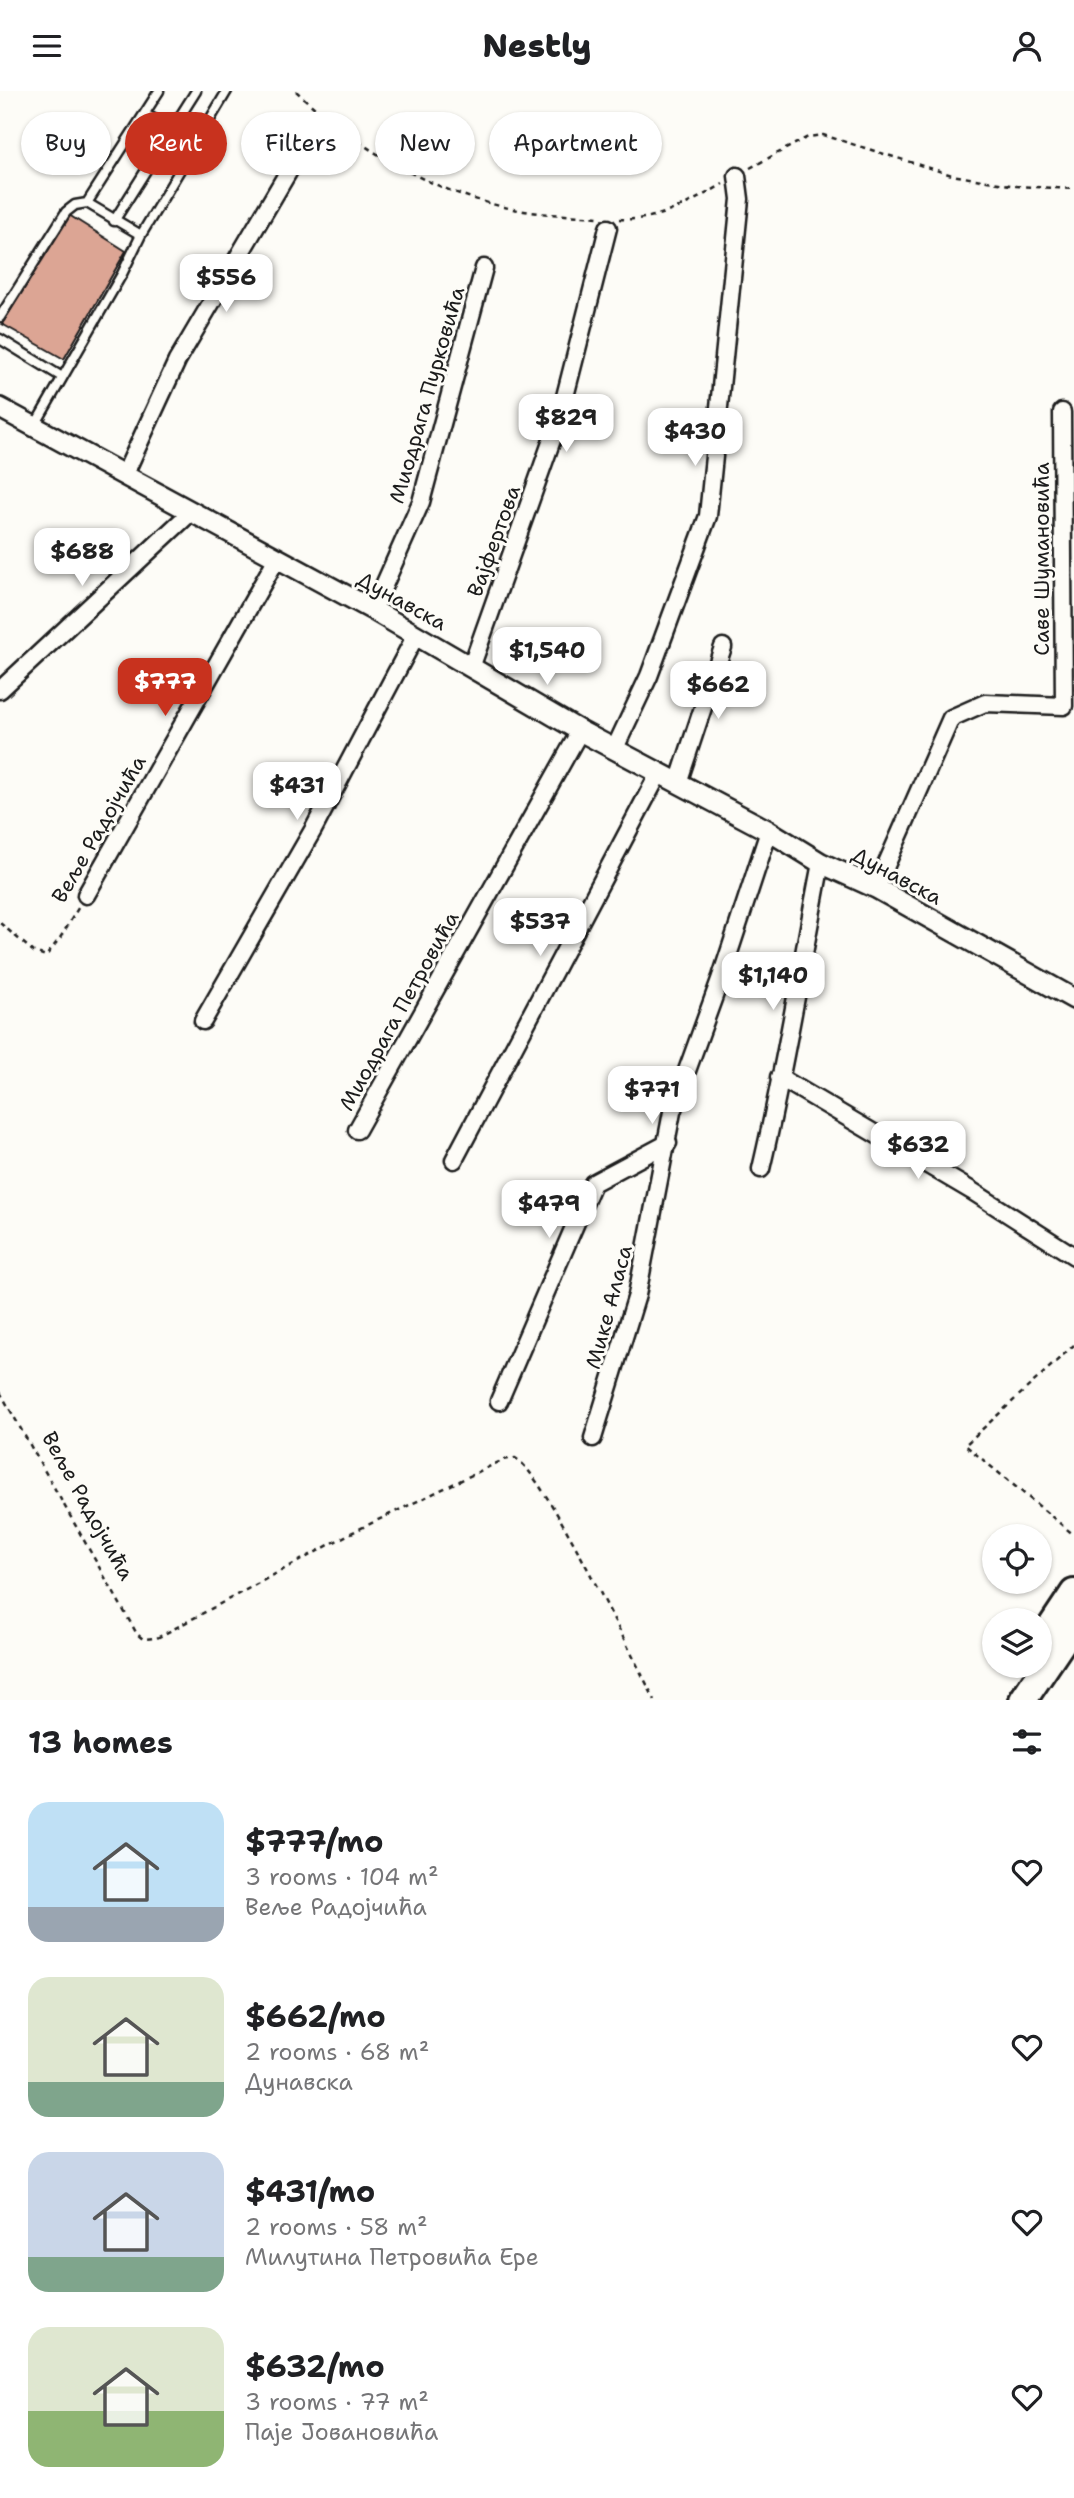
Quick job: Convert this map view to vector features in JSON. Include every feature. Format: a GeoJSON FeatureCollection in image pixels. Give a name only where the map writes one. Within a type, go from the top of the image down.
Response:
{"type":"FeatureCollection","features":[{"type":"Feature","properties":{"kind":"highway"},"geometry":{"type":"LineString","coordinates":[[1052,1626],[1074,1593]]}},
{"type":"Feature","properties":{"kind":"highway"},"geometry":{"type":"LineString","coordinates":[[1023,1700],[1074,1625]]}},
{"type":"Feature","properties":{"kind":"highway"},"geometry":{"type":"LineString","coordinates":[[1002,1700],[1017,1678]]}},
{"type":"Feature","properties":{"kind":"street"},"geometry":{"type":"LineString","coordinates":[[124,476],[177,361],[286,175]]}},
{"type":"Feature","properties":{"kind":"street"},"geometry":{"type":"LineString","coordinates":[[615,748],[649,676],[708,516],[740,199],[737,176]]}},
{"type":"Feature","properties":{"kind":"street","name":"Вајфертова"},"geometry":{"type":"LineString","coordinates":[[472,665],[559,420],[608,228]]}},
{"type":"Feature","properties":{"kind":"street","name":"Миодрага Пурковића"},"geometry":{"type":"LineString","coordinates":[[373,610],[421,502],[484,268]]}},
{"type":"Feature","properties":{"kind":"street","name":"Дунавска"},"geometry":{"type":"LineString","coordinates":[[0,408],[373,610],[580,730],[769,831],[821,863],[876,888],[1074,999]]}},
{"type":"Feature","properties":{"kind":"street","name":"Саве Шумановића"},"geometry":{"type":"LineString","coordinates":[[876,888],[951,718],[985,703],[1069,707],[1062,412]]}},
{"type":"Feature","properties":{"kind":"street"},"geometry":{"type":"LineString","coordinates":[[0,691],[190,513]]}},
{"type":"Feature","properties":{"kind":"street","name":"Веље Радојчића"},"geometry":{"type":"LineString","coordinates":[[86,895],[276,559]]}},
{"type":"Feature","properties":{"kind":"street"},"geometry":{"type":"LineString","coordinates":[[203,1021],[313,830],[416,635]]}},
{"type":"Feature","properties":{"kind":"street"},"geometry":{"type":"LineString","coordinates":[[678,783],[723,647]]}},
{"type":"Feature","properties":{"kind":"street","name":"Миодрага Петровића"},"geometry":{"type":"LineString","coordinates":[[357,1130],[580,730]]}},
{"type":"Feature","properties":{"kind":"street"},"geometry":{"type":"LineString","coordinates":[[454,1160],[659,773]]}},
{"type":"Feature","properties":{"kind":"street","name":"Мике Аласа"},"geometry":{"type":"LineString","coordinates":[[593,1439],[637,1295],[672,1112],[721,977],[769,831]]}},
{"type":"Feature","properties":{"kind":"street"},"geometry":{"type":"LineString","coordinates":[[761,1169],[774,1116],[779,1077],[821,863]]}},
{"type":"Feature","properties":{"kind":"street"},"geometry":{"type":"LineString","coordinates":[[779,1077],[972,1191],[1074,1256]]}},
{"type":"Feature","properties":{"kind":"street"},"geometry":{"type":"LineString","coordinates":[[499,1401],[593,1183],[668,1143]]}},
{"type":"Feature","properties":{"kind":"lane"},"geometry":{"type":"LineString","coordinates":[[146,112],[159,91]]}},
{"type":"Feature","properties":{"kind":"lane"},"geometry":{"type":"LineString","coordinates":[[182,112],[196,91]]}},
{"type":"Feature","properties":{"kind":"lane"},"geometry":{"type":"LineString","coordinates":[[215,112],[227,91]]}},
{"type":"Feature","properties":{"kind":"lane"},"geometry":{"type":"LineString","coordinates":[[87,204],[125,145]]}},
{"type":"Feature","properties":{"kind":"lane"},"geometry":{"type":"LineString","coordinates":[[114,221],[142,175]]}},
{"type":"Feature","properties":{"kind":"lane"},"geometry":{"type":"LineString","coordinates":[[34,427],[122,274],[141,235],[178,175]]}},
{"type":"Feature","properties":{"kind":"lane"},"geometry":{"type":"LineString","coordinates":[[0,317],[66,212],[75,205],[87,204],[141,235]]}},
{"type":"Feature","properties":{"kind":"lane"},"geometry":{"type":"LineString","coordinates":[[0,339],[62,377]]}},
{"type":"Feature","properties":{"kind":"path"},"geometry":{"type":"LineString","coordinates":[[296,91],[349,135],[401,169],[444,189],[507,208],[633,220],[677,209],[808,137],[823,135],[952,175],[1016,186],[1074,189]]}},
{"type":"Feature","properties":{"kind":"path","name":"Веље Радојчића"},"geometry":{"type":"LineString","coordinates":[[0,923],[34,952],[46,956],[61,938],[86,895]]}},
{"type":"Feature","properties":{"kind":"path"},"geometry":{"type":"LineString","coordinates":[[1074,1345],[965,1445],[1074,1535]]}},
{"type":"Feature","properties":{"kind":"path","name":"Веље Радојчића"},"geometry":{"type":"LineString","coordinates":[[0,1392],[85,1546],[137,1634],[143,1639],[158,1638],[351,1534],[503,1460],[515,1458],[524,1464],[555,1511],[655,1700]]}},
{"type":"Feature","properties":{"kind":"building"},"geometry":{"type":"Polygon","coordinates":[[[69,215],[126,251],[64,359],[2,324],[69,215]]]}}]}
